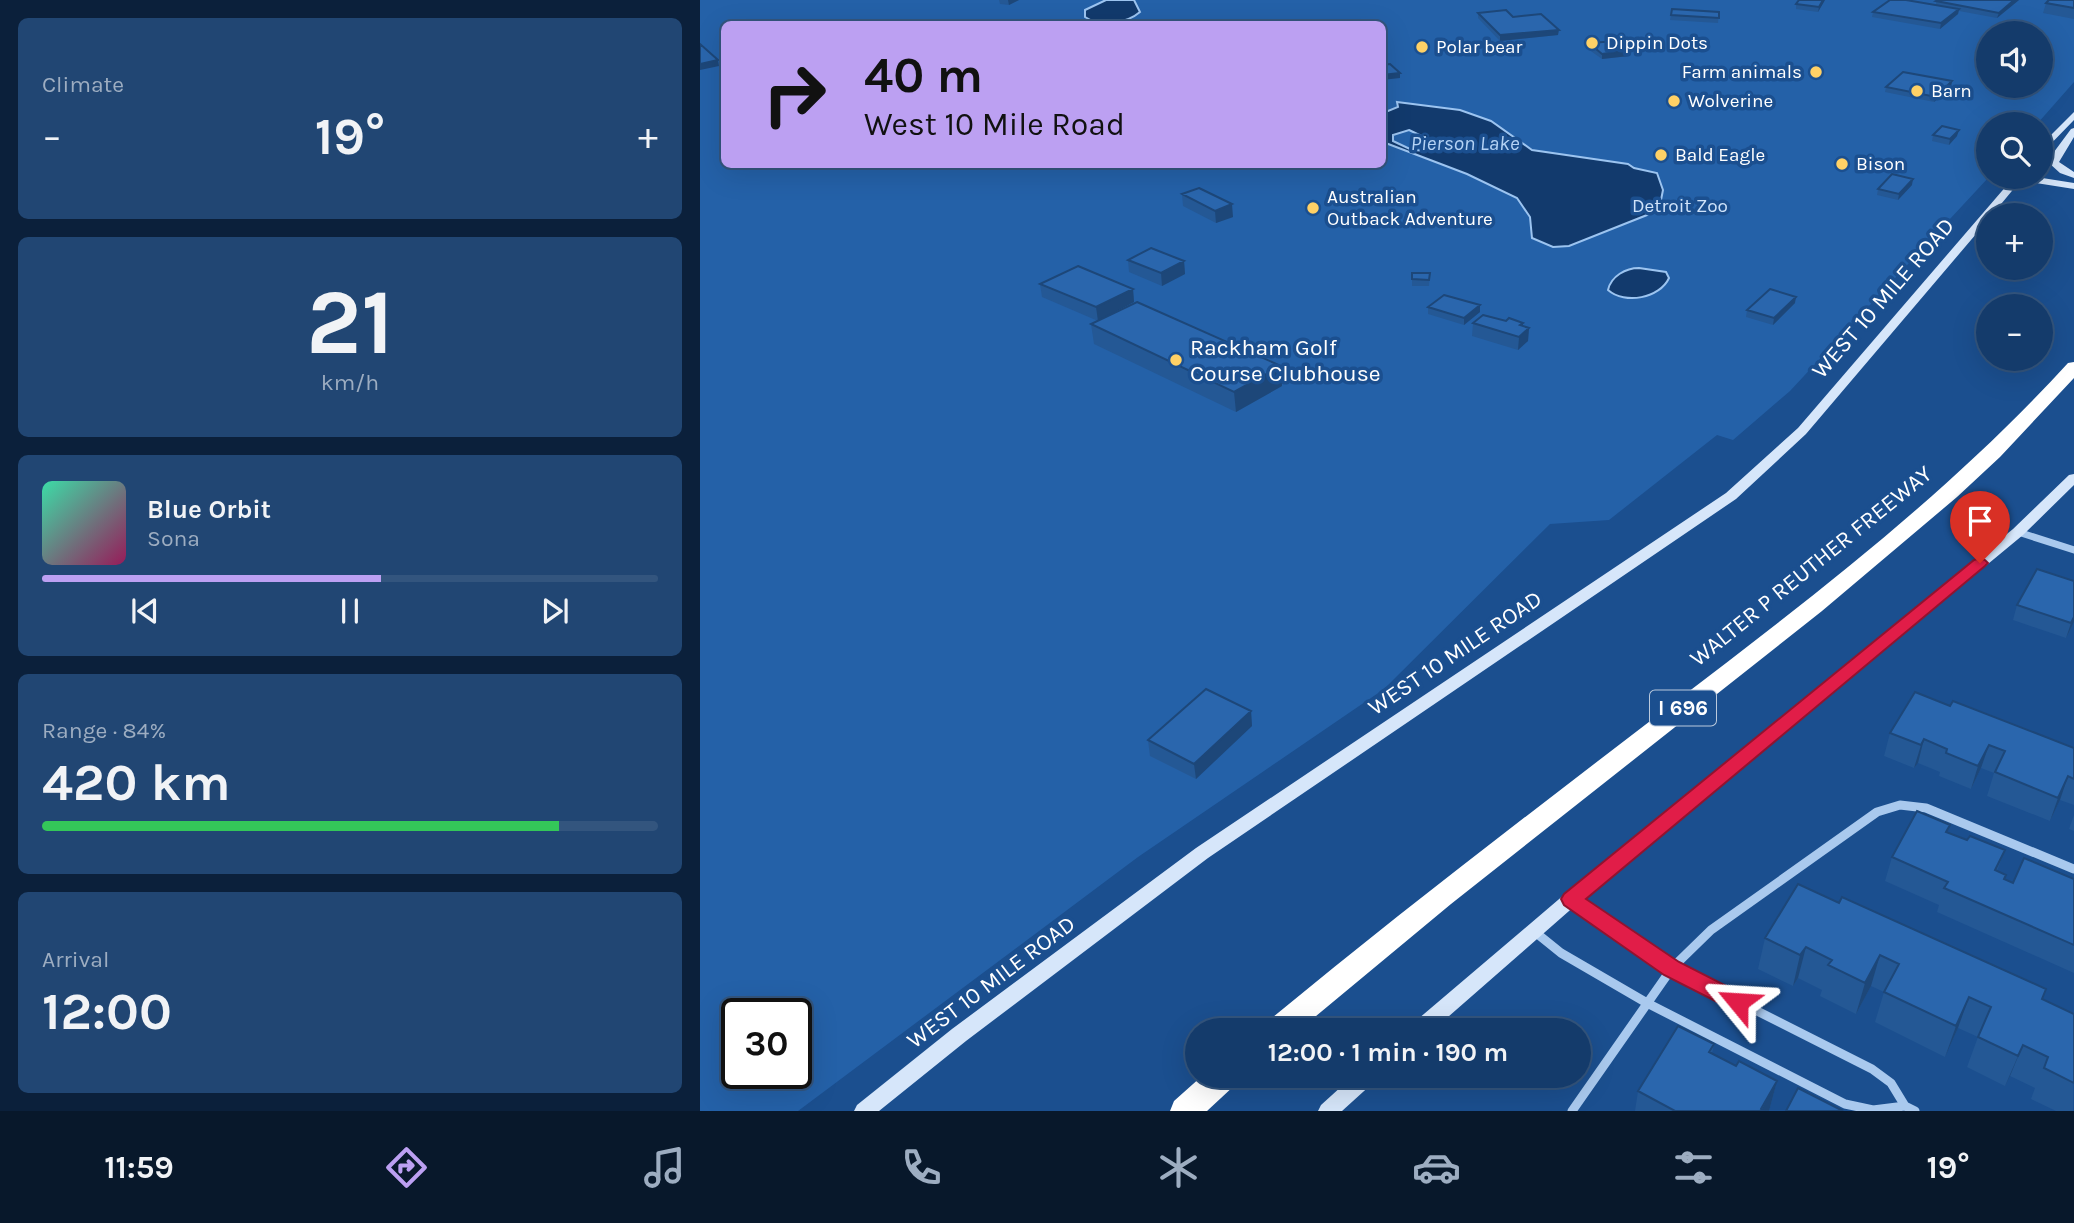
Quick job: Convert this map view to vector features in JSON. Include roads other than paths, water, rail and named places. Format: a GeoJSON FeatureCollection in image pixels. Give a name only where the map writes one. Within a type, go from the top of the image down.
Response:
{"type":"FeatureCollection","features":[{"type":"Feature","properties":{"kind":"highway","name":"WALTER P REUTHER FREEWAY"},"geometry":{"type":"LineString","coordinates":[[1293,1018],[1406,923],[1882,552],[1993,451],[2074,367]]}},
{"type":"Feature","properties":{"kind":"highway"},"geometry":{"type":"LineString","coordinates":[[1185,1111],[1211,1088]]}},
{"type":"Feature","properties":{"kind":"main road"},"geometry":{"type":"LineString","coordinates":[[2053,138],[2074,115]]}},
{"type":"Feature","properties":{"kind":"main road"},"geometry":{"type":"LineString","coordinates":[[2074,131],[2054,159],[2059,169],[2074,175]]}},
{"type":"Feature","properties":{"kind":"main road"},"geometry":{"type":"LineString","coordinates":[[2053,183],[2074,186]]}},
{"type":"Feature","properties":{"kind":"main road","name":"WEST 10 MILE ROAD"},"geometry":{"type":"LineString","coordinates":[[864,1111],[881,1102],[959,1035],[1202,853],[1731,496],[1802,431],[2008,189]]}},
{"type":"Feature","properties":{"kind":"main road"},"geometry":{"type":"LineString","coordinates":[[1433,1018],[1571,899],[2018,532],[2074,478]]}},
{"type":"Feature","properties":{"kind":"main road"},"geometry":{"type":"LineString","coordinates":[[1328,1111],[1354,1088]]}},
{"type":"Feature","properties":{"kind":"street"},"geometry":{"type":"LineString","coordinates":[[2018,532],[2074,550]]}},
{"type":"Feature","properties":{"kind":"street"},"geometry":{"type":"LineString","coordinates":[[1572,1111],[1672,968],[1711,930],[1877,812],[1900,804],[1926,808],[2074,869]]}},
{"type":"Feature","properties":{"kind":"street"},"geometry":{"type":"LineString","coordinates":[[1571,899],[1672,968],[1872,1069],[1891,1083],[1910,1108]]}},
{"type":"Feature","properties":{"kind":"street"},"geometry":{"type":"LineString","coordinates":[[1534,931],[1561,953],[1647,1003],[1845,1104],[1873,1110],[1910,1108]]}},
{"type":"Feature","properties":{"kind":"water"},"geometry":{"type":"Polygon","coordinates":[[[1106,0],[1134,0],[1140,12],[1120,21],[1094,21],[1085,17],[1085,10],[1106,0]]]}},
{"type":"Feature","properties":{"kind":"water","name":"Pierson Lake"},"geometry":{"type":"Polygon","coordinates":[[[1397,102],[1460,110],[1491,121],[1532,150],[1628,164],[1657,173],[1663,190],[1660,205],[1647,215],[1569,246],[1553,247],[1532,238],[1530,217],[1517,198],[1467,174],[1386,143],[1386,112],[1398,107],[1397,102]],[[1409,130],[1393,135],[1393,141],[1412,150],[1430,151],[1434,147],[1428,139],[1409,130]]]}},
{"type":"Feature","properties":{"kind":"water"},"geometry":{"type":"Polygon","coordinates":[[[1639,268],[1666,272],[1669,278],[1658,290],[1642,297],[1623,297],[1608,290],[1612,281],[1620,274],[1639,268]]]}},
{"type":"Feature","properties":{"kind":"place","name":"Dippin Dots"},"geometry":{"type":"Point","coordinates":[1592,43]}},
{"type":"Feature","properties":{"kind":"place","name":"Polar bear"},"geometry":{"type":"Point","coordinates":[1422,47]}},
{"type":"Feature","properties":{"kind":"place","name":"Farm animals"},"geometry":{"type":"Point","coordinates":[1816,72]}},
{"type":"Feature","properties":{"kind":"place","name":"Barn"},"geometry":{"type":"Point","coordinates":[1917,91]}},
{"type":"Feature","properties":{"kind":"place","name":"Wolverine"},"geometry":{"type":"Point","coordinates":[1674,101]}},
{"type":"Feature","properties":{"kind":"place","name":"Bald Eagle"},"geometry":{"type":"Point","coordinates":[1661,155]}},
{"type":"Feature","properties":{"kind":"place","name":"Bison"},"geometry":{"type":"Point","coordinates":[1842,164]}},
{"type":"Feature","properties":{"kind":"place","name":"Australian Outback Adventure"},"geometry":{"type":"Point","coordinates":[1313,208]}},
{"type":"Feature","properties":{"kind":"place","name":"Rackham Golf Course Clubhouse"},"geometry":{"type":"Point","coordinates":[1176,360]}},
{"type":"Feature","properties":{"kind":"park label","name":"Detroit Zoo"},"geometry":{"type":"Point","coordinates":[1680,206]}}]}
